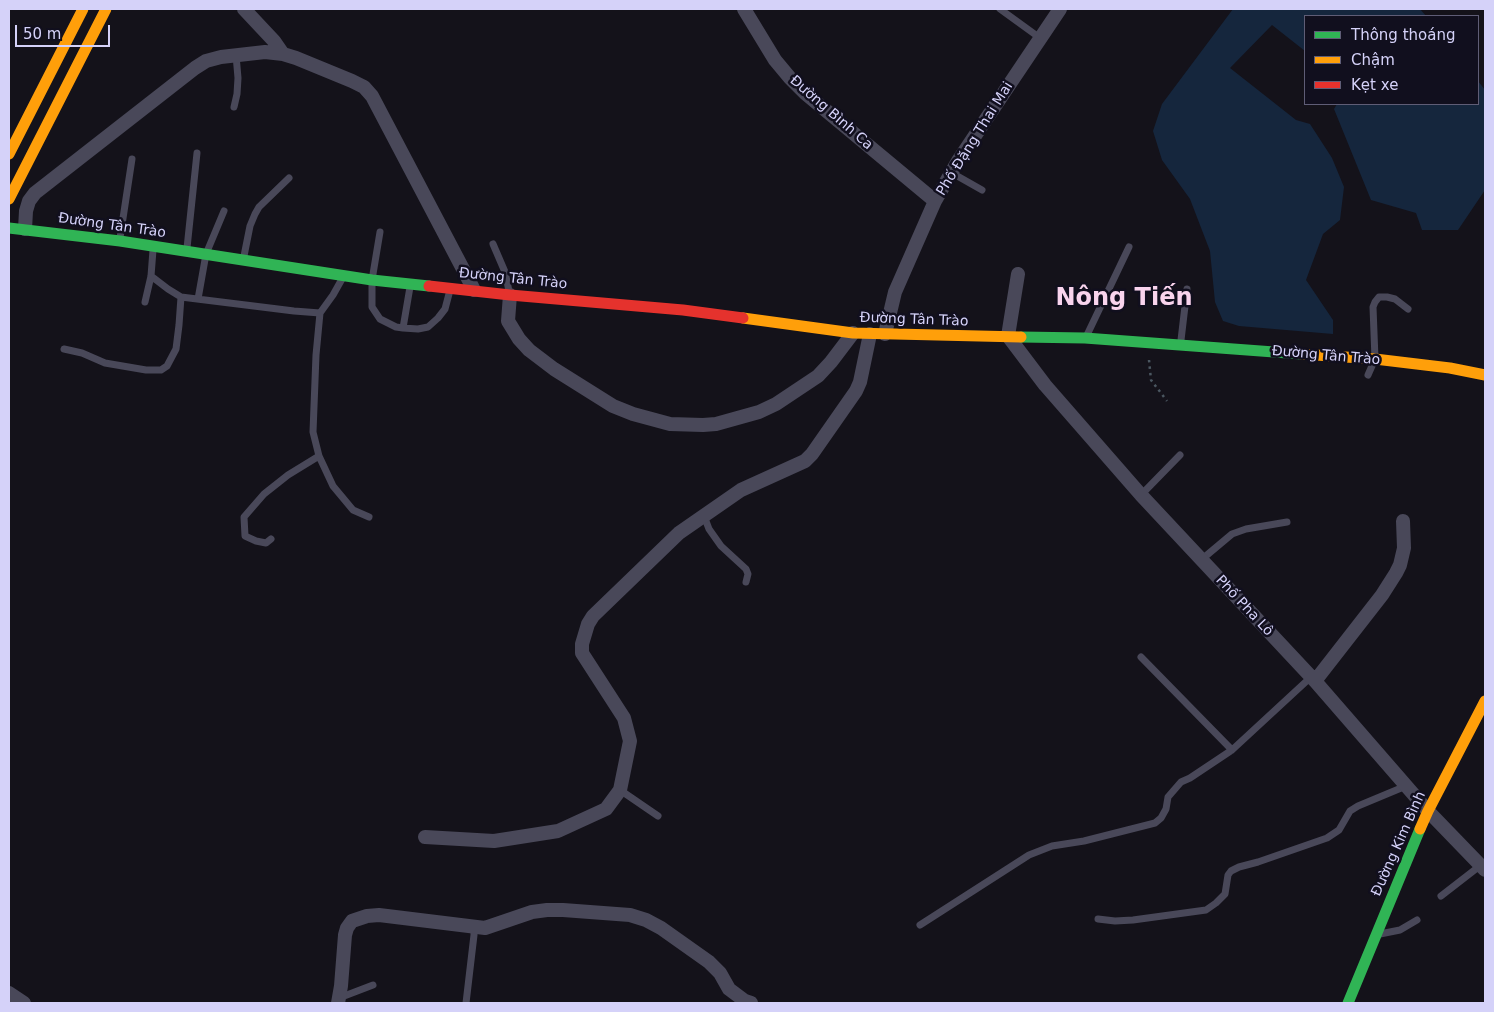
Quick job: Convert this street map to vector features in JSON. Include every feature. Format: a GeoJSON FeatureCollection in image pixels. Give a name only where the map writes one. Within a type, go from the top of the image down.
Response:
{"type":"FeatureCollection","features":[{"type":"Feature","properties":{"kind":"main road"},"geometry":{"type":"LineString","coordinates":[[9,154],[83,9]]}},
{"type":"Feature","properties":{"kind":"main road"},"geometry":{"type":"LineString","coordinates":[[9,199],[106,9]]}},
{"type":"Feature","properties":{"kind":"main road","name":"Đường Tân Trào"},"geometry":{"type":"LineString","coordinates":[[9,228],[120,240],[154,247],[372,280],[474,290],[510,296],[683,310],[853,333],[1085,338],[1375,359],[1450,368],[1485,375]]}},
{"type":"Feature","properties":{"kind":"main road","name":"Đường Tân Trào"},"geometry":{"type":"LineString","coordinates":[[1012,337],[1068,350]]}},
{"type":"Feature","properties":{"kind":"main road","name":"Đường Kim Bình"},"geometry":{"type":"LineString","coordinates":[[1348,1003],[1428,812],[1485,702]]}},
{"type":"Feature","properties":{"kind":"street"},"geometry":{"type":"LineString","coordinates":[[244,9],[283,54]]}},
{"type":"Feature","properties":{"kind":"street","name":"Đường Bình Ca"},"geometry":{"type":"LineString","coordinates":[[744,9],[776,60],[790,78],[805,93],[935,201]]}},
{"type":"Feature","properties":{"kind":"street","name":"Phố Đặng Thai Mai"},"geometry":{"type":"LineString","coordinates":[[885,334],[895,292],[935,201],[958,161],[1060,9]]}},
{"type":"Feature","properties":{"kind":"street"},"geometry":{"type":"LineString","coordinates":[[25,229],[26,211],[29,201],[35,193],[195,68],[206,61],[221,57],[265,52],[283,54],[352,81],[364,87],[372,96],[474,290]]}},
{"type":"Feature","properties":{"kind":"street"},"geometry":{"type":"LineString","coordinates":[[1012,337],[1018,274]]}},
{"type":"Feature","properties":{"kind":"street"},"geometry":{"type":"LineString","coordinates":[[510,296],[508,321],[519,339],[529,350],[554,369],[613,406],[633,414],[670,424],[716,424],[759,412],[776,404],[818,376],[853,333]]}},
{"type":"Feature","properties":{"kind":"street"},"geometry":{"type":"LineString","coordinates":[[425,837],[494,841],[558,831],[606,809],[620,790],[630,741],[628,727],[624,718],[582,654],[582,644],[593,616],[679,533],[741,490],[805,461],[812,454],[856,392],[860,382],[870,334]]}},
{"type":"Feature","properties":{"kind":"street","name":"Phố Pha Lô"},"geometry":{"type":"LineString","coordinates":[[1012,337],[1045,384],[1141,495],[1313,679],[1428,812],[1483,867]]}},
{"type":"Feature","properties":{"kind":"street"},"geometry":{"type":"LineString","coordinates":[[1313,679],[1382,595],[1396,573],[1404,548],[1403,521]]}},
{"type":"Feature","properties":{"kind":"street"},"geometry":{"type":"LineString","coordinates":[[339,1001],[342,986],[345,935],[352,921],[367,916],[379,915],[485,928],[532,912],[563,910],[630,915],[646,920],[661,928],[709,962],[720,973],[729,989],[745,1001],[751,1003]]}},
{"type":"Feature","properties":{"kind":"street"},"geometry":{"type":"LineString","coordinates":[[9,993],[24,1003]]}},
{"type":"Feature","properties":{"kind":"lane"},"geometry":{"type":"LineString","coordinates":[[1000,9],[1040,38]]}},
{"type":"Feature","properties":{"kind":"lane"},"geometry":{"type":"LineString","coordinates":[[234,107],[238,78],[236,55]]}},
{"type":"Feature","properties":{"kind":"lane"},"geometry":{"type":"LineString","coordinates":[[187,251],[197,153]]}},
{"type":"Feature","properties":{"kind":"lane"},"geometry":{"type":"LineString","coordinates":[[120,240],[132,159]]}},
{"type":"Feature","properties":{"kind":"lane"},"geometry":{"type":"LineString","coordinates":[[952,173],[982,190]]}},
{"type":"Feature","properties":{"kind":"lane"},"geometry":{"type":"LineString","coordinates":[[243,259],[250,226],[255,214],[259,207],[289,178]]}},
{"type":"Feature","properties":{"kind":"lane"},"geometry":{"type":"LineString","coordinates":[[198,300],[206,254],[224,211]]}},
{"type":"Feature","properties":{"kind":"lane"},"geometry":{"type":"LineString","coordinates":[[380,232],[372,280],[372,307],[380,319],[396,327],[428,327],[445,309],[450,288]]}},
{"type":"Feature","properties":{"kind":"lane"},"geometry":{"type":"LineString","coordinates":[[493,244],[505,272],[510,296]]}},
{"type":"Feature","properties":{"kind":"lane"},"geometry":{"type":"LineString","coordinates":[[146,302],[154,247]]}},
{"type":"Feature","properties":{"kind":"lane"},"geometry":{"type":"LineString","coordinates":[[1085,338],[1129,247]]}},
{"type":"Feature","properties":{"kind":"lane"},"geometry":{"type":"LineString","coordinates":[[151,276],[181,296],[198,300],[320,313]]}},
{"type":"Feature","properties":{"kind":"lane"},"geometry":{"type":"LineString","coordinates":[[344,276],[320,313],[316,354],[313,432],[319,456],[333,486],[353,510],[369,517]]}},
{"type":"Feature","properties":{"kind":"lane"},"geometry":{"type":"LineString","coordinates":[[403,328],[410,284]]}},
{"type":"Feature","properties":{"kind":"lane"},"geometry":{"type":"LineString","coordinates":[[1180,345],[1187,288]]}},
{"type":"Feature","properties":{"kind":"lane"},"geometry":{"type":"LineString","coordinates":[[64,349],[105,363],[146,370],[161,370],[168,366],[176,349],[181,296]]}},
{"type":"Feature","properties":{"kind":"lane"},"geometry":{"type":"LineString","coordinates":[[1368,375],[1375,359],[1374,302],[1379,297],[1387,297],[1408,309]]}},
{"type":"Feature","properties":{"kind":"lane"},"geometry":{"type":"LineString","coordinates":[[1141,495],[1180,455]]}},
{"type":"Feature","properties":{"kind":"lane"},"geometry":{"type":"LineString","coordinates":[[270,539],[266,543],[245,536],[244,517],[264,494],[288,475],[319,456]]}},
{"type":"Feature","properties":{"kind":"lane"},"geometry":{"type":"LineString","coordinates":[[704,516],[709,529],[721,546],[746,569],[748,574],[746,582]]}},
{"type":"Feature","properties":{"kind":"lane"},"geometry":{"type":"LineString","coordinates":[[1201,560],[1232,534],[1287,522]]}},
{"type":"Feature","properties":{"kind":"lane"},"geometry":{"type":"LineString","coordinates":[[1141,657],[1232,750]]}},
{"type":"Feature","properties":{"kind":"lane"},"geometry":{"type":"LineString","coordinates":[[920,925],[1029,855],[1052,846],[1084,841],[1155,823],[1161,818],[1166,809],[1168,797],[1181,782],[1232,750],[1313,679]]}},
{"type":"Feature","properties":{"kind":"lane"},"geometry":{"type":"LineString","coordinates":[[1098,918],[1115,921],[1133,920],[1206,910],[1225,894],[1228,876],[1232,871],[1326,838],[1339,830],[1350,811],[1406,786]]}},
{"type":"Feature","properties":{"kind":"lane"},"geometry":{"type":"LineString","coordinates":[[620,790],[658,816]]}},
{"type":"Feature","properties":{"kind":"lane"},"geometry":{"type":"LineString","coordinates":[[1441,896],[1483,867]]}},
{"type":"Feature","properties":{"kind":"lane"},"geometry":{"type":"LineString","coordinates":[[1376,935],[1400,930],[1417,920]]}},
{"type":"Feature","properties":{"kind":"lane"},"geometry":{"type":"LineString","coordinates":[[466,1003],[474,927]]}},
{"type":"Feature","properties":{"kind":"lane"},"geometry":{"type":"LineString","coordinates":[[339,1001],[373,985]]}},
{"type":"Feature","properties":{"kind":"path"},"geometry":{"type":"LineString","coordinates":[[1149,356],[1151,380],[1167,401]]}},
{"type":"Feature","properties":{"kind":"water"},"geometry":{"type":"Polygon","coordinates":[[[1233,9],[1420,9],[1425,15],[1304,15],[1304,50],[1272,25],[1230,68],[1296,120],[1310,124],[1332,158],[1344,187],[1340,220],[1323,234],[1306,280],[1333,320],[1333,334],[1239,326],[1223,321],[1215,302],[1210,251],[1190,199],[1162,160],[1153,131],[1162,104],[1233,9]]]}},
{"type":"Feature","properties":{"kind":"water"},"geometry":{"type":"Polygon","coordinates":[[[1479,82],[1485,90],[1485,190],[1458,230],[1422,230],[1416,213],[1371,200],[1334,109],[1336,105],[1479,105],[1479,82]]]}},
{"type":"Feature","properties":{"kind":"traffic: fast"},"geometry":{"type":"LineString","coordinates":[[9,228],[120,241],[372,280],[429,286]]}},
{"type":"Feature","properties":{"kind":"traffic: fast"},"geometry":{"type":"LineString","coordinates":[[1021,337],[1085,338],[1301,354]]}},
{"type":"Feature","properties":{"kind":"traffic: fast"},"geometry":{"type":"LineString","coordinates":[[1348,1003],[1420,829]]}},
{"type":"Feature","properties":{"kind":"traffic: slow"},"geometry":{"type":"LineString","coordinates":[[9,154],[83,9]]}},
{"type":"Feature","properties":{"kind":"traffic: slow"},"geometry":{"type":"LineString","coordinates":[[9,199],[106,9]]}},
{"type":"Feature","properties":{"kind":"traffic: slow"},"geometry":{"type":"LineString","coordinates":[[743,318],[853,333],[1021,337]]}},
{"type":"Feature","properties":{"kind":"traffic: slow"},"geometry":{"type":"LineString","coordinates":[[1301,354],[1375,359],[1450,368],[1485,375]]}},
{"type":"Feature","properties":{"kind":"traffic: slow"},"geometry":{"type":"LineString","coordinates":[[1420,829],[1485,701]]}},
{"type":"Feature","properties":{"kind":"traffic: jam"},"geometry":{"type":"LineString","coordinates":[[429,286],[683,310],[743,318]]}},
{"type":"Feature","properties":{"kind":"district","name":"Nông Tiến"},"geometry":{"type":"Point","coordinates":[1124,299]}}]}
